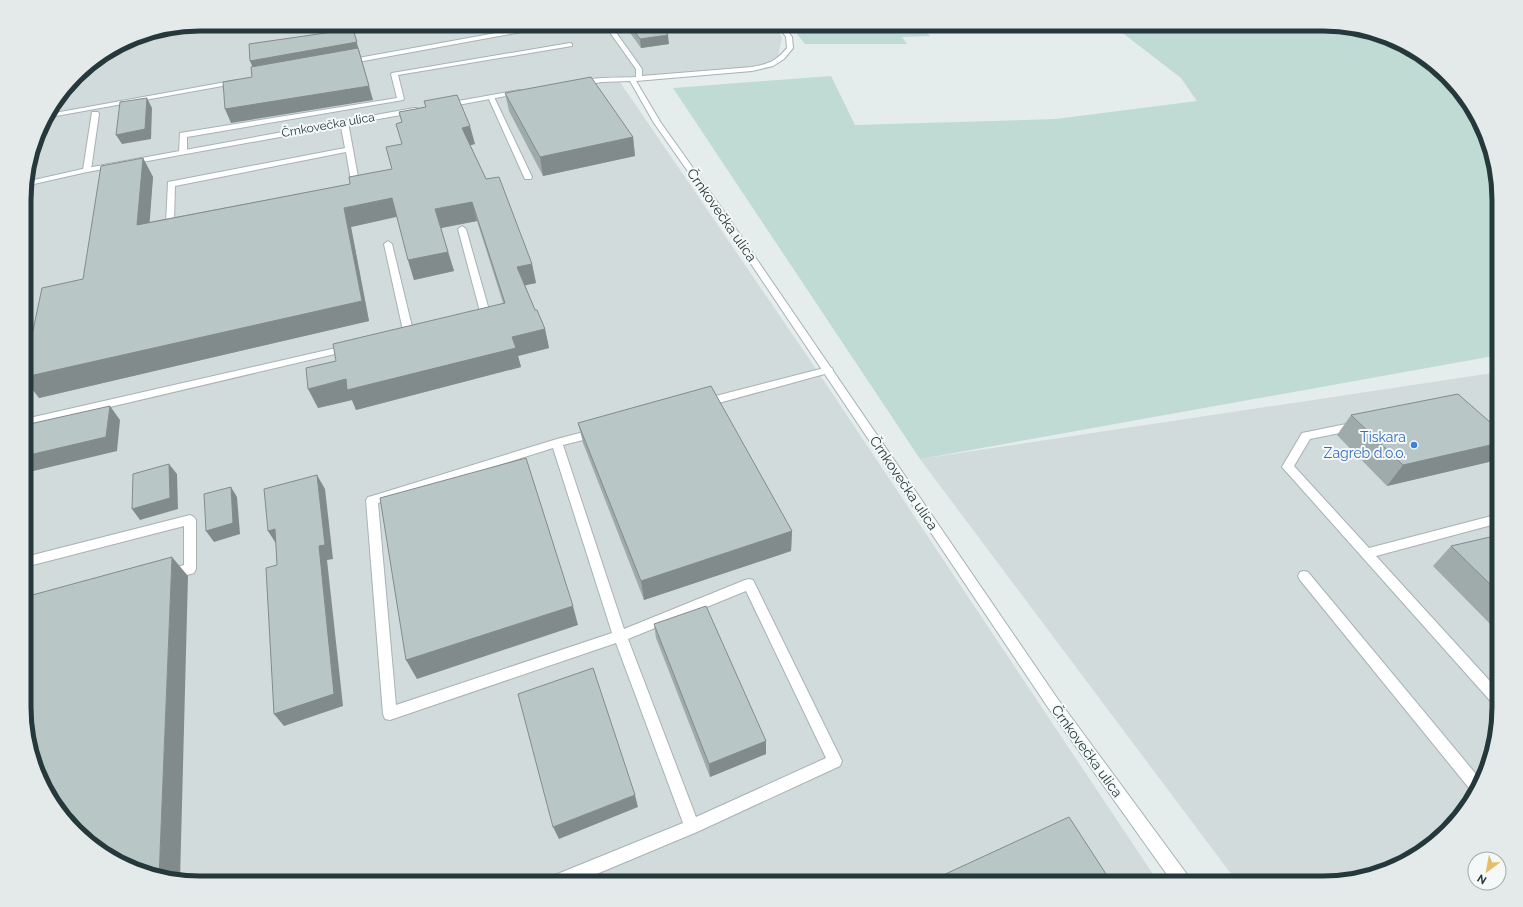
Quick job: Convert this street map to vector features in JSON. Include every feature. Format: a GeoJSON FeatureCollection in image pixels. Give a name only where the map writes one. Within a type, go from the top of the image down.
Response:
{"type":"FeatureCollection","features":[{"type":"Feature","properties":{"kind":"street"},"geometry":{"type":"LineString","coordinates":[[343,63],[519,31]]}},
{"type":"Feature","properties":{"kind":"street","name":"Črnkovečka ulica"},"geometry":{"type":"LineString","coordinates":[[612,31],[639,69],[635,79],[658,123],[828,370],[1052,702],[1178,876]]}},
{"type":"Feature","properties":{"kind":"street"},"geometry":{"type":"LineString","coordinates":[[572,85],[602,80],[730,72],[771,65],[782,58],[790,48],[788,37],[784,31]]}},
{"type":"Feature","properties":{"kind":"street"},"geometry":{"type":"LineString","coordinates":[[183,152],[183,135],[401,99],[394,74],[570,45]]}},
{"type":"Feature","properties":{"kind":"street"},"geometry":{"type":"LineString","coordinates":[[54,115],[242,81]]}},
{"type":"Feature","properties":{"kind":"street"},"geometry":{"type":"LineString","coordinates":[[437,106],[528,91]]}},
{"type":"Feature","properties":{"kind":"street"},"geometry":{"type":"LineString","coordinates":[[491,97],[528,177]]}},
{"type":"Feature","properties":{"kind":"street","name":"Črnkovečka ulica"},"geometry":{"type":"LineString","coordinates":[[32,183],[87,170],[421,109]]}},
{"type":"Feature","properties":{"kind":"street"},"geometry":{"type":"LineString","coordinates":[[87,170],[95,114]]}},
{"type":"Feature","properties":{"kind":"street"},"geometry":{"type":"LineString","coordinates":[[344,122],[356,188],[348,190]]}},
{"type":"Feature","properties":{"kind":"street"},"geometry":{"type":"LineString","coordinates":[[186,221],[170,224],[171,184],[349,149]]}},
{"type":"Feature","properties":{"kind":"street"},"geometry":{"type":"LineString","coordinates":[[462,229],[486,317],[471,320]]}},
{"type":"Feature","properties":{"kind":"street"},"geometry":{"type":"LineString","coordinates":[[388,244],[409,335]]}},
{"type":"Feature","properties":{"kind":"street"},"geometry":{"type":"LineString","coordinates":[[31,421],[356,347]]}},
{"type":"Feature","properties":{"kind":"street"},"geometry":{"type":"LineString","coordinates":[[692,407],[828,370]]}},
{"type":"Feature","properties":{"kind":"street"},"geometry":{"type":"LineString","coordinates":[[1366,424],[1306,436],[1288,467],[1366,554],[1492,685]]}},
{"type":"Feature","properties":{"kind":"street"},"geometry":{"type":"LineString","coordinates":[[573,876],[692,827],[835,761],[749,584],[620,636],[390,714],[372,500],[557,443],[609,429]]}},
{"type":"Feature","properties":{"kind":"street"},"geometry":{"type":"LineString","coordinates":[[557,443],[620,636],[692,827]]}},
{"type":"Feature","properties":{"kind":"street"},"geometry":{"type":"LineString","coordinates":[[31,561],[190,520],[190,569],[160,577]]}},
{"type":"Feature","properties":{"kind":"street"},"geometry":{"type":"LineString","coordinates":[[1366,554],[1492,520]]}},
{"type":"Feature","properties":{"kind":"street"},"geometry":{"type":"LineString","coordinates":[[1304,576],[1474,783]]}},
{"type":"Feature","properties":{"kind":"shaded area"},"geometry":{"type":"Polygon","coordinates":[[[189,31],[779,31],[782,38],[778,56],[763,64],[741,69],[623,77],[620,82],[810,360],[1154,876],[189,876],[167,873],[146,867],[125,859],[103,846],[36,746],[31,718],[31,189],[34,167],[48,125],[59,106],[80,80],[106,59],[125,48],[167,34],[189,31]]]}},
{"type":"Feature","properties":{"kind":"shaded area"},"geometry":{"type":"Polygon","coordinates":[[[1492,373],[1492,718],[1489,740],[1483,761],[1475,782],[1464,801],[1443,827],[1417,848],[1398,859],[1377,867],[1356,873],[1334,876],[1233,876],[920,459],[1492,373]]]}},
{"type":"Feature","properties":{"kind":"green space"},"geometry":{"type":"Polygon","coordinates":[[[795,31],[925,31],[930,36],[902,37],[907,44],[805,44],[795,31]]]}},
{"type":"Feature","properties":{"kind":"green space"},"geometry":{"type":"Polygon","coordinates":[[[1120,31],[1345,32],[1377,40],[1398,48],[1417,59],[1443,80],[1464,106],[1475,125],[1483,146],[1491,178],[1492,356],[920,459],[673,88],[831,76],[855,125],[1056,119],[1197,101],[1181,78],[1120,31]]]}},
{"type":"Feature","properties":{"kind":"building"},"geometry":{"type":"Polygon","coordinates":[[[339,31],[354,31],[357,42],[250,61],[249,44],[339,31]]]}},
{"type":"Feature","properties":{"kind":"building"},"geometry":{"type":"Polygon","coordinates":[[[634,31],[665,31],[668,35],[640,39],[634,31]]]}},
{"type":"Feature","properties":{"kind":"building"},"geometry":{"type":"Polygon","coordinates":[[[358,48],[369,86],[225,109],[223,82],[252,77],[251,67],[358,48]]]}},
{"type":"Feature","properties":{"kind":"building"},"geometry":{"type":"Polygon","coordinates":[[[591,77],[633,137],[540,157],[505,93],[591,77]]]}},
{"type":"Feature","properties":{"kind":"building"},"geometry":{"type":"Polygon","coordinates":[[[457,95],[470,126],[462,128],[486,179],[499,177],[532,264],[517,267],[535,310],[537,310],[545,329],[512,337],[516,348],[347,390],[346,379],[308,389],[306,368],[336,361],[333,344],[505,303],[472,202],[435,209],[448,252],[408,260],[392,198],[344,208],[362,301],[31,376],[31,340],[42,288],[83,279],[101,166],[143,158],[137,225],[350,184],[349,177],[392,169],[386,147],[402,144],[396,124],[402,122],[399,112],[426,107],[424,101],[457,95]]]}},
{"type":"Feature","properties":{"kind":"building"},"geometry":{"type":"Polygon","coordinates":[[[147,98],[145,129],[116,135],[120,102],[147,98]]]}},
{"type":"Feature","properties":{"kind":"building"},"geometry":{"type":"Polygon","coordinates":[[[711,386],[792,531],[641,581],[578,423],[711,386]]]}},
{"type":"Feature","properties":{"kind":"building"},"geometry":{"type":"Polygon","coordinates":[[[1458,394],[1492,424],[1492,445],[1403,465],[1351,415],[1458,394]]]}},
{"type":"Feature","properties":{"kind":"building"},"geometry":{"type":"Polygon","coordinates":[[[110,406],[106,437],[31,455],[31,424],[110,406]]]}},
{"type":"Feature","properties":{"kind":"building"},"geometry":{"type":"Polygon","coordinates":[[[526,458],[573,606],[406,660],[380,498],[526,458]]]}},
{"type":"Feature","properties":{"kind":"building"},"geometry":{"type":"Polygon","coordinates":[[[169,464],[170,498],[132,509],[133,474],[169,464]]]}},
{"type":"Feature","properties":{"kind":"building"},"geometry":{"type":"Polygon","coordinates":[[[317,475],[325,545],[319,546],[334,694],[274,714],[266,568],[277,565],[275,529],[268,531],[264,489],[317,475]]]}},
{"type":"Feature","properties":{"kind":"building"},"geometry":{"type":"Polygon","coordinates":[[[231,487],[233,523],[206,531],[204,494],[231,487]]]}},
{"type":"Feature","properties":{"kind":"building"},"geometry":{"type":"Polygon","coordinates":[[[1492,537],[1492,586],[1451,546],[1492,537]]]}},
{"type":"Feature","properties":{"kind":"building"},"geometry":{"type":"Polygon","coordinates":[[[172,557],[159,871],[125,859],[97,841],[80,827],[59,801],[48,782],[40,761],[32,729],[31,595],[172,557]]]}},
{"type":"Feature","properties":{"kind":"building"},"geometry":{"type":"Polygon","coordinates":[[[706,606],[766,741],[709,764],[654,624],[706,606]]]}},
{"type":"Feature","properties":{"kind":"building"},"geometry":{"type":"Polygon","coordinates":[[[593,668],[635,795],[553,827],[518,694],[593,668]]]}},
{"type":"Feature","properties":{"kind":"building"},"geometry":{"type":"Polygon","coordinates":[[[1069,817],[1106,874],[1102,876],[941,876],[1069,817]]]}},
{"type":"Feature","properties":{"kind":"place","name":"Tiskara Zagreb d.o.o."},"geometry":{"type":"Point","coordinates":[1414,445]}}]}
